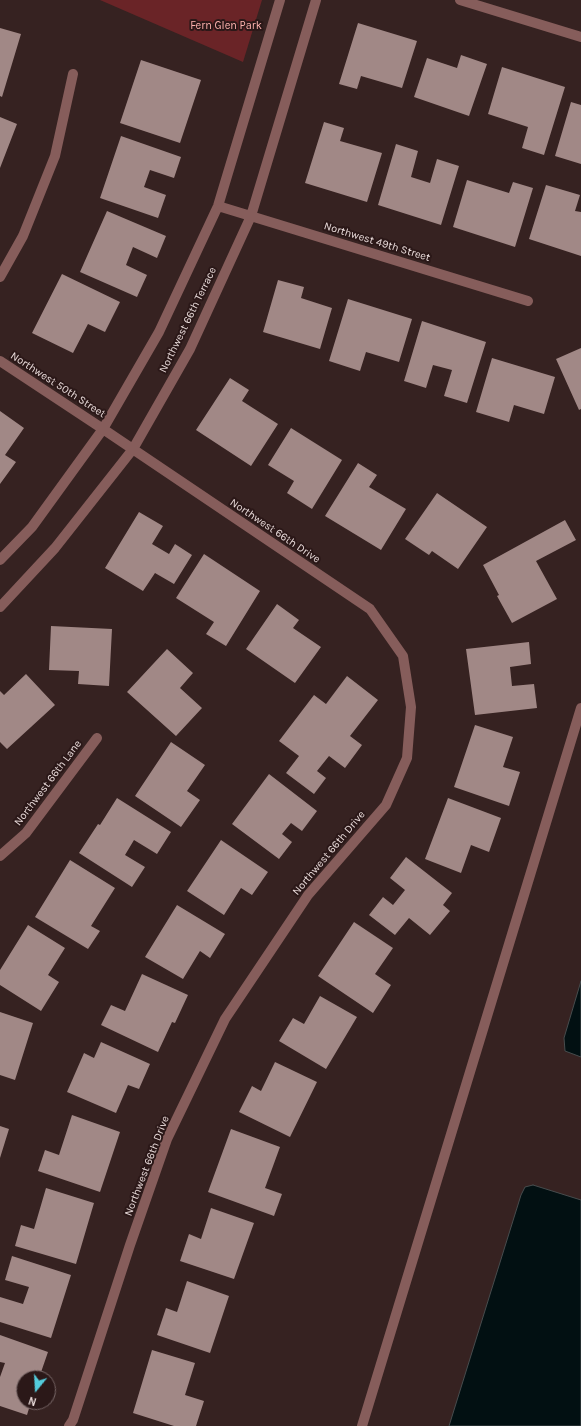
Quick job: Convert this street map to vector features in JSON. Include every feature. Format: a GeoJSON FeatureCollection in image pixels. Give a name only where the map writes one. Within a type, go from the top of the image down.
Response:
{"type":"FeatureCollection","features":[{"type":"Feature","properties":{"kind":"street","name":"Northwest 66th Terrace"},"geometry":{"type":"LineString","coordinates":[[0,560],[32,527],[103,429],[159,332],[218,206],[280,0]]}},
{"type":"Feature","properties":{"kind":"street","name":"Northwest 66th Terrace"},"geometry":{"type":"LineString","coordinates":[[0,607],[55,548],[134,449],[190,349],[251,216],[316,0]]}},
{"type":"Feature","properties":{"kind":"street"},"geometry":{"type":"LineString","coordinates":[[460,0],[581,37]]}},
{"type":"Feature","properties":{"kind":"street"},"geometry":{"type":"LineString","coordinates":[[0,277],[23,236],[55,156],[72,74]]}},
{"type":"Feature","properties":{"kind":"street","name":"Northwest 49th Street"},"geometry":{"type":"LineString","coordinates":[[218,206],[528,301]]}},
{"type":"Feature","properties":{"kind":"street","name":"Northwest 50th Street"},"geometry":{"type":"LineString","coordinates":[[0,362],[103,429]]}},
{"type":"Feature","properties":{"kind":"street","name":"Northwest 66th Drive"},"geometry":{"type":"LineString","coordinates":[[69,1426],[73,1420],[130,1245],[162,1154],[177,1118],[225,1019],[308,895],[386,805],[407,758],[411,707],[404,656],[370,609],[103,429]]}},
{"type":"Feature","properties":{"kind":"street"},"geometry":{"type":"LineString","coordinates":[[362,1426],[581,708]]}},
{"type":"Feature","properties":{"kind":"street","name":"Northwest 66th Lane"},"geometry":{"type":"LineString","coordinates":[[0,856],[26,834],[97,738]]}},
{"type":"Feature","properties":{"kind":"green space","name":"Fern Glen Park"},"geometry":{"type":"Polygon","coordinates":[[[100,0],[262,0],[243,62],[100,0]]]}},
{"type":"Feature","properties":{"kind":"shaded area"},"geometry":{"type":"Polygon","coordinates":[[[581,981],[581,1057],[565,1051],[564,1038],[581,981]]]}},
{"type":"Feature","properties":{"kind":"shaded area"},"geometry":{"type":"Polygon","coordinates":[[[533,1185],[581,1200],[581,1426],[449,1426],[521,1195],[525,1187],[533,1185]]]}},
{"type":"Feature","properties":{"kind":"building"},"geometry":{"type":"Polygon","coordinates":[[[358,23],[417,41],[402,88],[361,76],[357,89],[339,84],[358,23]]]}},
{"type":"Feature","properties":{"kind":"building"},"geometry":{"type":"Polygon","coordinates":[[[0,28],[21,34],[2,97],[0,96],[0,28]]]}},
{"type":"Feature","properties":{"kind":"building"},"geometry":{"type":"Polygon","coordinates":[[[461,55],[487,64],[469,116],[414,97],[427,58],[457,68],[461,55]]]}},
{"type":"Feature","properties":{"kind":"building"},"geometry":{"type":"Polygon","coordinates":[[[141,60],[201,80],[180,143],[120,123],[141,60]]]}},
{"type":"Feature","properties":{"kind":"building"},"geometry":{"type":"Polygon","coordinates":[[[502,67],[565,87],[544,155],[522,148],[528,127],[488,114],[502,67]]]}},
{"type":"Feature","properties":{"kind":"building"},"geometry":{"type":"Polygon","coordinates":[[[571,102],[581,105],[581,164],[555,156],[571,102]]]}},
{"type":"Feature","properties":{"kind":"building"},"geometry":{"type":"Polygon","coordinates":[[[0,117],[17,124],[0,168],[0,117]]]}},
{"type":"Feature","properties":{"kind":"building"},"geometry":{"type":"Polygon","coordinates":[[[324,122],[344,128],[340,141],[382,153],[367,202],[305,183],[324,122]]]}},
{"type":"Feature","properties":{"kind":"building"},"geometry":{"type":"Polygon","coordinates":[[[121,136],[181,157],[174,178],[150,170],[144,187],[166,195],[158,218],[100,198],[121,136]]]}},
{"type":"Feature","properties":{"kind":"building"},"geometry":{"type":"Polygon","coordinates":[[[396,144],[418,151],[411,177],[430,183],[437,159],[459,166],[441,225],[378,205],[396,144]]]}},
{"type":"Feature","properties":{"kind":"building"},"geometry":{"type":"Polygon","coordinates":[[[467,180],[509,193],[513,182],[533,188],[515,247],[453,227],[467,180]]]}},
{"type":"Feature","properties":{"kind":"building"},"geometry":{"type":"Polygon","coordinates":[[[546,185],[580,195],[575,211],[581,212],[581,256],[529,239],[546,185]]]}},
{"type":"Feature","properties":{"kind":"building"},"geometry":{"type":"Polygon","coordinates":[[[107,211],[166,236],[157,258],[133,247],[126,265],[147,275],[137,297],[80,272],[107,211]]]}},
{"type":"Feature","properties":{"kind":"building"},"geometry":{"type":"Polygon","coordinates":[[[62,274],[120,302],[105,332],[88,324],[73,353],[32,333],[62,274]]]}},
{"type":"Feature","properties":{"kind":"building"},"geometry":{"type":"Polygon","coordinates":[[[278,280],[304,287],[301,298],[332,308],[320,349],[263,332],[278,280]]]}},
{"type":"Feature","properties":{"kind":"building"},"geometry":{"type":"Polygon","coordinates":[[[348,299],[412,319],[399,362],[366,352],[360,371],[329,361],[348,299]]]}},
{"type":"Feature","properties":{"kind":"building"},"geometry":{"type":"Polygon","coordinates":[[[422,321],[486,342],[467,403],[444,396],[452,370],[433,365],[426,388],[404,381],[422,321]]]}},
{"type":"Feature","properties":{"kind":"building"},"geometry":{"type":"Polygon","coordinates":[[[581,348],[581,409],[579,410],[556,359],[581,348]]]}},
{"type":"Feature","properties":{"kind":"building"},"geometry":{"type":"Polygon","coordinates":[[[492,358],[555,377],[544,414],[514,405],[509,422],[476,412],[492,358]]]}},
{"type":"Feature","properties":{"kind":"building"},"geometry":{"type":"Polygon","coordinates":[[[230,378],[249,390],[242,401],[278,424],[251,466],[196,430],[230,378]]]}},
{"type":"Feature","properties":{"kind":"building"},"geometry":{"type":"Polygon","coordinates":[[[0,411],[24,428],[5,455],[16,462],[0,484],[0,411]]]}},
{"type":"Feature","properties":{"kind":"building"},"geometry":{"type":"Polygon","coordinates":[[[291,428],[342,460],[312,509],[287,493],[294,481],[268,465],[291,428]]]}},
{"type":"Feature","properties":{"kind":"building"},"geometry":{"type":"Polygon","coordinates":[[[358,463],[377,475],[369,487],[406,509],[381,550],[325,516],[358,463]]]}},
{"type":"Feature","properties":{"kind":"building"},"geometry":{"type":"Polygon","coordinates":[[[437,493],[487,527],[458,569],[432,551],[429,555],[405,539],[437,493]]]}},
{"type":"Feature","properties":{"kind":"building"},"geometry":{"type":"Polygon","coordinates":[[[139,512],[163,526],[152,544],[169,554],[175,544],[192,555],[174,584],[155,573],[143,591],[105,568],[139,512]]]}},
{"type":"Feature","properties":{"kind":"building"},"geometry":{"type":"Polygon","coordinates":[[[565,520],[576,540],[536,561],[557,599],[512,623],[497,596],[499,595],[483,565],[565,520]]]}},
{"type":"Feature","properties":{"kind":"building"},"geometry":{"type":"Polygon","coordinates":[[[204,554],[260,591],[226,646],[206,634],[214,622],[176,598],[204,554]]]}},
{"type":"Feature","properties":{"kind":"building"},"geometry":{"type":"Polygon","coordinates":[[[277,604],[299,620],[293,628],[321,647],[295,683],[246,649],[277,604]]]}},
{"type":"Feature","properties":{"kind":"building"},"geometry":{"type":"Polygon","coordinates":[[[51,626],[112,629],[109,686],[78,684],[79,671],[49,670],[51,626]]]}},
{"type":"Feature","properties":{"kind":"building"},"geometry":{"type":"Polygon","coordinates":[[[529,642],[531,664],[510,667],[512,686],[534,684],[537,708],[475,715],[466,649],[529,642]]]}},
{"type":"Feature","properties":{"kind":"building"},"geometry":{"type":"Polygon","coordinates":[[[167,649],[193,673],[180,688],[202,708],[176,736],[127,692],[167,649]]]}},
{"type":"Feature","properties":{"kind":"building"},"geometry":{"type":"Polygon","coordinates":[[[26,674],[55,705],[7,749],[0,742],[0,691],[4,695],[26,674]]]}},
{"type":"Feature","properties":{"kind":"building"},"geometry":{"type":"Polygon","coordinates":[[[347,676],[378,700],[350,736],[362,745],[345,768],[329,756],[317,771],[326,778],[314,794],[286,773],[299,756],[279,741],[314,695],[326,704],[347,676]]]}},
{"type":"Feature","properties":{"kind":"building"},"geometry":{"type":"Polygon","coordinates":[[[475,725],[513,737],[503,767],[520,772],[509,806],[454,787],[475,725]]]}},
{"type":"Feature","properties":{"kind":"building"},"geometry":{"type":"Polygon","coordinates":[[[171,742],[205,765],[187,791],[200,800],[181,827],[135,796],[171,742]]]}},
{"type":"Feature","properties":{"kind":"building"},"geometry":{"type":"Polygon","coordinates":[[[269,774],[317,811],[302,831],[291,823],[282,834],[292,842],[279,859],[232,824],[269,774]]]}},
{"type":"Feature","properties":{"kind":"building"},"geometry":{"type":"Polygon","coordinates":[[[117,798],[171,832],[157,854],[134,840],[125,855],[145,867],[132,887],[79,853],[98,824],[100,825],[117,798]]]}},
{"type":"Feature","properties":{"kind":"building"},"geometry":{"type":"Polygon","coordinates":[[[448,798],[501,818],[489,852],[471,845],[461,873],[425,859],[448,798]]]}},
{"type":"Feature","properties":{"kind":"building"},"geometry":{"type":"Polygon","coordinates":[[[221,840],[268,872],[252,895],[241,888],[224,915],[187,891],[221,840]]]}},
{"type":"Feature","properties":{"kind":"building"},"geometry":{"type":"Polygon","coordinates":[[[406,857],[452,893],[443,905],[450,911],[430,935],[409,918],[395,935],[369,915],[383,897],[393,905],[405,890],[390,878],[406,857]]]}},
{"type":"Feature","properties":{"kind":"building"},"geometry":{"type":"Polygon","coordinates":[[[70,860],[115,888],[91,926],[100,931],[88,949],[35,917],[70,860]]]}},
{"type":"Feature","properties":{"kind":"building"},"geometry":{"type":"Polygon","coordinates":[[[177,905],[225,934],[210,958],[200,951],[183,979],[145,957],[177,905]]]}},
{"type":"Feature","properties":{"kind":"building"},"geometry":{"type":"Polygon","coordinates":[[[354,922],[393,948],[375,974],[391,985],[373,1013],[318,976],[354,922]]]}},
{"type":"Feature","properties":{"kind":"building"},"geometry":{"type":"Polygon","coordinates":[[[28,925],[65,948],[48,975],[59,982],[41,1011],[0,985],[0,970],[28,925]]]}},
{"type":"Feature","properties":{"kind":"building"},"geometry":{"type":"Polygon","coordinates":[[[142,974],[188,995],[175,1023],[172,1022],[158,1052],[101,1025],[111,1005],[125,1011],[142,974]]]}},
{"type":"Feature","properties":{"kind":"building"},"geometry":{"type":"Polygon","coordinates":[[[320,996],[357,1017],[326,1069],[279,1041],[293,1018],[304,1024],[320,996]]]}},
{"type":"Feature","properties":{"kind":"building"},"geometry":{"type":"Polygon","coordinates":[[[0,1012],[33,1023],[15,1080],[0,1075],[0,1012]]]}},
{"type":"Feature","properties":{"kind":"building"},"geometry":{"type":"Polygon","coordinates":[[[101,1042],[150,1064],[139,1089],[128,1085],[116,1113],[67,1092],[84,1053],[94,1058],[101,1042]]]}},
{"type":"Feature","properties":{"kind":"building"},"geometry":{"type":"Polygon","coordinates":[[[275,1062],[317,1082],[290,1137],[239,1112],[252,1086],[261,1091],[275,1062]]]}},
{"type":"Feature","properties":{"kind":"building"},"geometry":{"type":"Polygon","coordinates":[[[72,1115],[120,1132],[100,1192],[38,1171],[45,1150],[59,1155],[72,1115]]]}},
{"type":"Feature","properties":{"kind":"building"},"geometry":{"type":"Polygon","coordinates":[[[0,1126],[9,1129],[0,1158],[0,1126]]]}},
{"type":"Feature","properties":{"kind":"building"},"geometry":{"type":"Polygon","coordinates":[[[231,1129],[280,1147],[265,1188],[282,1194],[274,1216],[208,1192],[231,1129]]]}},
{"type":"Feature","properties":{"kind":"building"},"geometry":{"type":"Polygon","coordinates":[[[46,1188],[94,1203],[76,1264],[15,1246],[21,1225],[34,1229],[46,1188]]]}},
{"type":"Feature","properties":{"kind":"building"},"geometry":{"type":"Polygon","coordinates":[[[211,1208],[254,1223],[234,1279],[180,1261],[189,1234],[201,1239],[211,1208]]]}},
{"type":"Feature","properties":{"kind":"building"},"geometry":{"type":"Polygon","coordinates":[[[12,1256],[71,1275],[51,1338],[0,1322],[0,1297],[23,1304],[29,1287],[5,1280],[12,1256]]]}},
{"type":"Feature","properties":{"kind":"building"},"geometry":{"type":"Polygon","coordinates":[[[187,1281],[229,1296],[210,1353],[157,1335],[166,1308],[177,1312],[187,1281]]]}},
{"type":"Feature","properties":{"kind":"building"},"geometry":{"type":"Polygon","coordinates":[[[0,1335],[48,1352],[42,1370],[16,1370],[16,1410],[29,1410],[27,1415],[0,1406],[0,1377],[5,1363],[0,1362],[0,1335]]]}},
{"type":"Feature","properties":{"kind":"building"},"geometry":{"type":"Polygon","coordinates":[[[152,1350],[195,1363],[185,1395],[204,1401],[196,1426],[174,1426],[133,1413],[152,1350]]]}}]}
